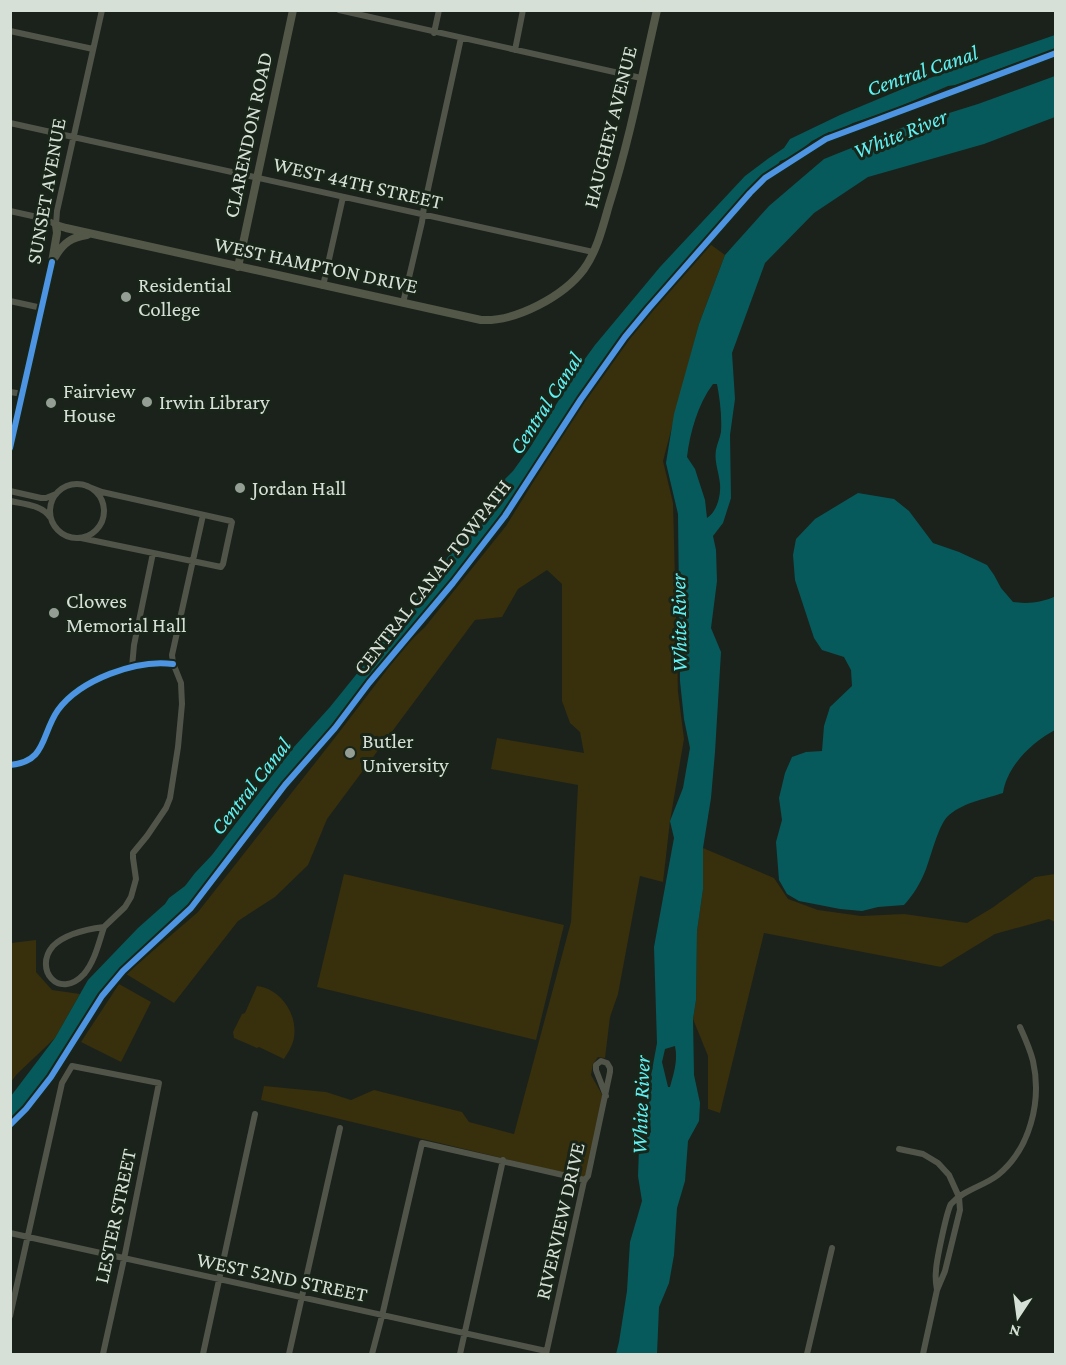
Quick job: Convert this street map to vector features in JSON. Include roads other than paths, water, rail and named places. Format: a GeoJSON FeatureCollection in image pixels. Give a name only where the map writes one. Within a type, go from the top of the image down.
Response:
{"type":"FeatureCollection","features":[{"type":"Feature","properties":{"kind":"street","name":"SUNSET AVENUE"},"geometry":{"type":"LineString","coordinates":[[10,448],[52,262],[57,233],[57,211],[102,10]]}},
{"type":"Feature","properties":{"kind":"street","name":"CLARENDON ROAD"},"geometry":{"type":"LineString","coordinates":[[238,267],[293,10]]}},
{"type":"Feature","properties":{"kind":"street"},"geometry":{"type":"LineString","coordinates":[[339,10],[641,78]]}},
{"type":"Feature","properties":{"kind":"street"},"geometry":{"type":"LineString","coordinates":[[434,33],[439,10]]}},
{"type":"Feature","properties":{"kind":"street"},"geometry":{"type":"LineString","coordinates":[[515,50],[524,10]]}},
{"type":"Feature","properties":{"kind":"street","name":"HAUGHEY AVENUE"},"geometry":{"type":"LineString","coordinates":[[593,252],[619,172],[657,10]]}},
{"type":"Feature","properties":{"kind":"street"},"geometry":{"type":"LineString","coordinates":[[10,31],[93,49]]}},
{"type":"Feature","properties":{"kind":"street"},"geometry":{"type":"LineString","coordinates":[[403,303],[461,38]]}},
{"type":"Feature","properties":{"kind":"street","name":"WEST 44TH STREET"},"geometry":{"type":"LineString","coordinates":[[10,123],[593,252]]}},
{"type":"Feature","properties":{"kind":"street"},"geometry":{"type":"LineString","coordinates":[[323,286],[343,197]]}},
{"type":"Feature","properties":{"kind":"street","name":"WEST HAMPTON DRIVE"},"geometry":{"type":"LineString","coordinates":[[10,211],[46,219],[56,225],[95,235],[481,320],[506,318],[520,314],[561,292],[585,268],[593,252]]}},
{"type":"Feature","properties":{"kind":"street"},"geometry":{"type":"LineString","coordinates":[[52,262],[69,240],[95,235]]}},
{"type":"Feature","properties":{"kind":"street"},"geometry":{"type":"LineString","coordinates":[[10,301],[42,308]]}},
{"type":"Feature","properties":{"kind":"street"},"geometry":{"type":"LineString","coordinates":[[10,392],[22,394]]}},
{"type":"Feature","properties":{"kind":"street"},"geometry":{"type":"LineString","coordinates":[[10,501],[40,508],[47,513],[56,528],[72,538],[220,567],[223,564],[232,522],[74,484],[66,486],[52,500],[50,508],[52,520]]}},
{"type":"Feature","properties":{"kind":"street"},"geometry":{"type":"LineString","coordinates":[[81,538],[96,531],[104,516],[102,500],[98,493],[84,485]]}},
{"type":"Feature","properties":{"kind":"street"},"geometry":{"type":"LineString","coordinates":[[10,491],[41,498],[57,494]]}},
{"type":"Feature","properties":{"kind":"street"},"geometry":{"type":"LineString","coordinates":[[104,927],[74,934],[52,947],[46,965],[54,981],[60,985],[67,985],[83,975],[91,963],[104,927],[125,907],[132,896],[136,877],[134,853],[166,808],[170,798],[182,704],[181,683],[173,664],[173,652],[203,515]]}},
{"type":"Feature","properties":{"kind":"street"},"geometry":{"type":"LineString","coordinates":[[132,667],[134,645],[153,553]]}},
{"type":"Feature","properties":{"kind":"street"},"geometry":{"type":"LineString","coordinates":[[10,765],[35,757],[61,706],[83,688],[99,679],[132,667],[150,663],[173,664]]}},
{"type":"Feature","properties":{"kind":"street"},"geometry":{"type":"LineString","coordinates":[[937,1290],[936,1272],[950,1206],[959,1197],[1001,1172],[1014,1157],[1028,1133],[1034,1106],[1035,1079],[1031,1053],[1020,1026]]}},
{"type":"Feature","properties":{"kind":"street","name":"RIVERVIEW DRIVE"},"geometry":{"type":"LineString","coordinates":[[546,1353],[606,1096],[610,1068],[608,1063],[602,1061],[596,1065],[596,1070],[606,1096]]}},
{"type":"Feature","properties":{"kind":"street","name":"LESTER STREET"},"geometry":{"type":"LineString","coordinates":[[28,1237],[62,1083],[72,1066],[159,1083],[103,1354]]}},
{"type":"Feature","properties":{"kind":"street"},"geometry":{"type":"LineString","coordinates":[[204,1354],[255,1114]]}},
{"type":"Feature","properties":{"kind":"street"},"geometry":{"type":"LineString","coordinates":[[289,1354],[340,1128]]}},
{"type":"Feature","properties":{"kind":"street"},"geometry":{"type":"LineString","coordinates":[[372,1354],[422,1143],[585,1180]]}},
{"type":"Feature","properties":{"kind":"street"},"geometry":{"type":"LineString","coordinates":[[899,1149],[923,1154],[938,1163],[949,1175],[959,1197],[960,1210],[945,1270],[937,1290],[923,1354]]}},
{"type":"Feature","properties":{"kind":"street"},"geometry":{"type":"LineString","coordinates":[[460,1354],[503,1160]]}},
{"type":"Feature","properties":{"kind":"street","name":"WEST 52ND STREET"},"geometry":{"type":"LineString","coordinates":[[10,1233],[546,1353]]}},
{"type":"Feature","properties":{"kind":"street"},"geometry":{"type":"LineString","coordinates":[[10,1316],[28,1237]]}},
{"type":"Feature","properties":{"kind":"street"},"geometry":{"type":"LineString","coordinates":[[807,1354],[832,1248]]}},
{"type":"Feature","properties":{"kind":"water"},"geometry":{"type":"Polygon","coordinates":[[[1055,35],[1055,49],[948,86],[892,110],[853,123],[836,132],[829,132],[812,141],[792,157],[780,161],[733,207],[709,239],[693,253],[639,314],[562,425],[504,515],[454,580],[291,775],[179,917],[120,969],[110,981],[99,995],[50,1076],[11,1123],[11,1096],[55,1038],[88,980],[138,928],[185,886],[212,855],[293,748],[330,707],[410,608],[453,550],[476,526],[504,480],[531,446],[595,345],[660,267],[745,176],[784,148],[790,139],[840,115],[924,80],[1055,35]]]}},
{"type":"Feature","properties":{"kind":"water","name":"White River"},"geometry":{"type":"Polygon","coordinates":[[[1055,76],[1055,117],[984,144],[868,177],[814,213],[765,263],[732,353],[735,399],[730,435],[731,498],[723,523],[713,536],[717,581],[711,628],[721,652],[715,752],[703,848],[703,889],[697,931],[696,1000],[693,1019],[694,1075],[700,1103],[699,1121],[688,1141],[685,1181],[677,1208],[674,1255],[669,1283],[659,1307],[657,1354],[616,1354],[627,1291],[630,1242],[642,1201],[638,1176],[639,1149],[651,1132],[648,1092],[657,1043],[654,947],[674,838],[670,821],[683,788],[690,748],[680,681],[678,514],[666,463],[674,414],[699,324],[725,255],[769,206],[824,159],[901,128],[978,104],[1055,76]],[[713,384],[703,400],[696,419],[687,457],[695,469],[705,500],[707,518],[716,508],[720,488],[716,448],[721,432],[721,414],[717,384],[713,384]],[[675,1046],[665,1049],[662,1062],[668,1087],[670,1087],[675,1067],[675,1046]]]}},
{"type":"Feature","properties":{"kind":"water"},"geometry":{"type":"Polygon","coordinates":[[[858,493],[894,499],[909,511],[933,543],[987,565],[1013,602],[1034,602],[1056,596],[1055,730],[1029,748],[1015,764],[1005,783],[1003,793],[966,805],[947,817],[938,834],[926,869],[914,893],[904,905],[862,911],[799,901],[787,894],[779,880],[776,842],[782,820],[779,798],[785,773],[792,757],[806,752],[822,751],[824,726],[830,707],[852,686],[851,670],[844,657],[822,650],[814,638],[795,580],[793,555],[796,539],[815,519],[858,493]]]}},
{"type":"Feature","properties":{"kind":"place","name":"Residential College"},"geometry":{"type":"Point","coordinates":[126,297]}},
{"type":"Feature","properties":{"kind":"place","name":"Irwin Library"},"geometry":{"type":"Point","coordinates":[147,402]}},
{"type":"Feature","properties":{"kind":"place","name":"Fairview House"},"geometry":{"type":"Point","coordinates":[51,403]}},
{"type":"Feature","properties":{"kind":"place","name":"Jordan Hall"},"geometry":{"type":"Point","coordinates":[240,488]}},
{"type":"Feature","properties":{"kind":"place","name":"Clowes Memorial Hall"},"geometry":{"type":"Point","coordinates":[54,613]}},
{"type":"Feature","properties":{"kind":"place","name":"Butler University"},"geometry":{"type":"Point","coordinates":[350,753]}},
{"type":"Feature","properties":{"kind":"water label","name":"Central Canal"},"geometry":{"type":"Point","coordinates":[922,70]}},
{"type":"Feature","properties":{"kind":"water label","name":"Central Canal"},"geometry":{"type":"Point","coordinates":[545,403]}},
{"type":"Feature","properties":{"kind":"water label","name":"Central Canal"},"geometry":{"type":"Point","coordinates":[250,786]}}]}
